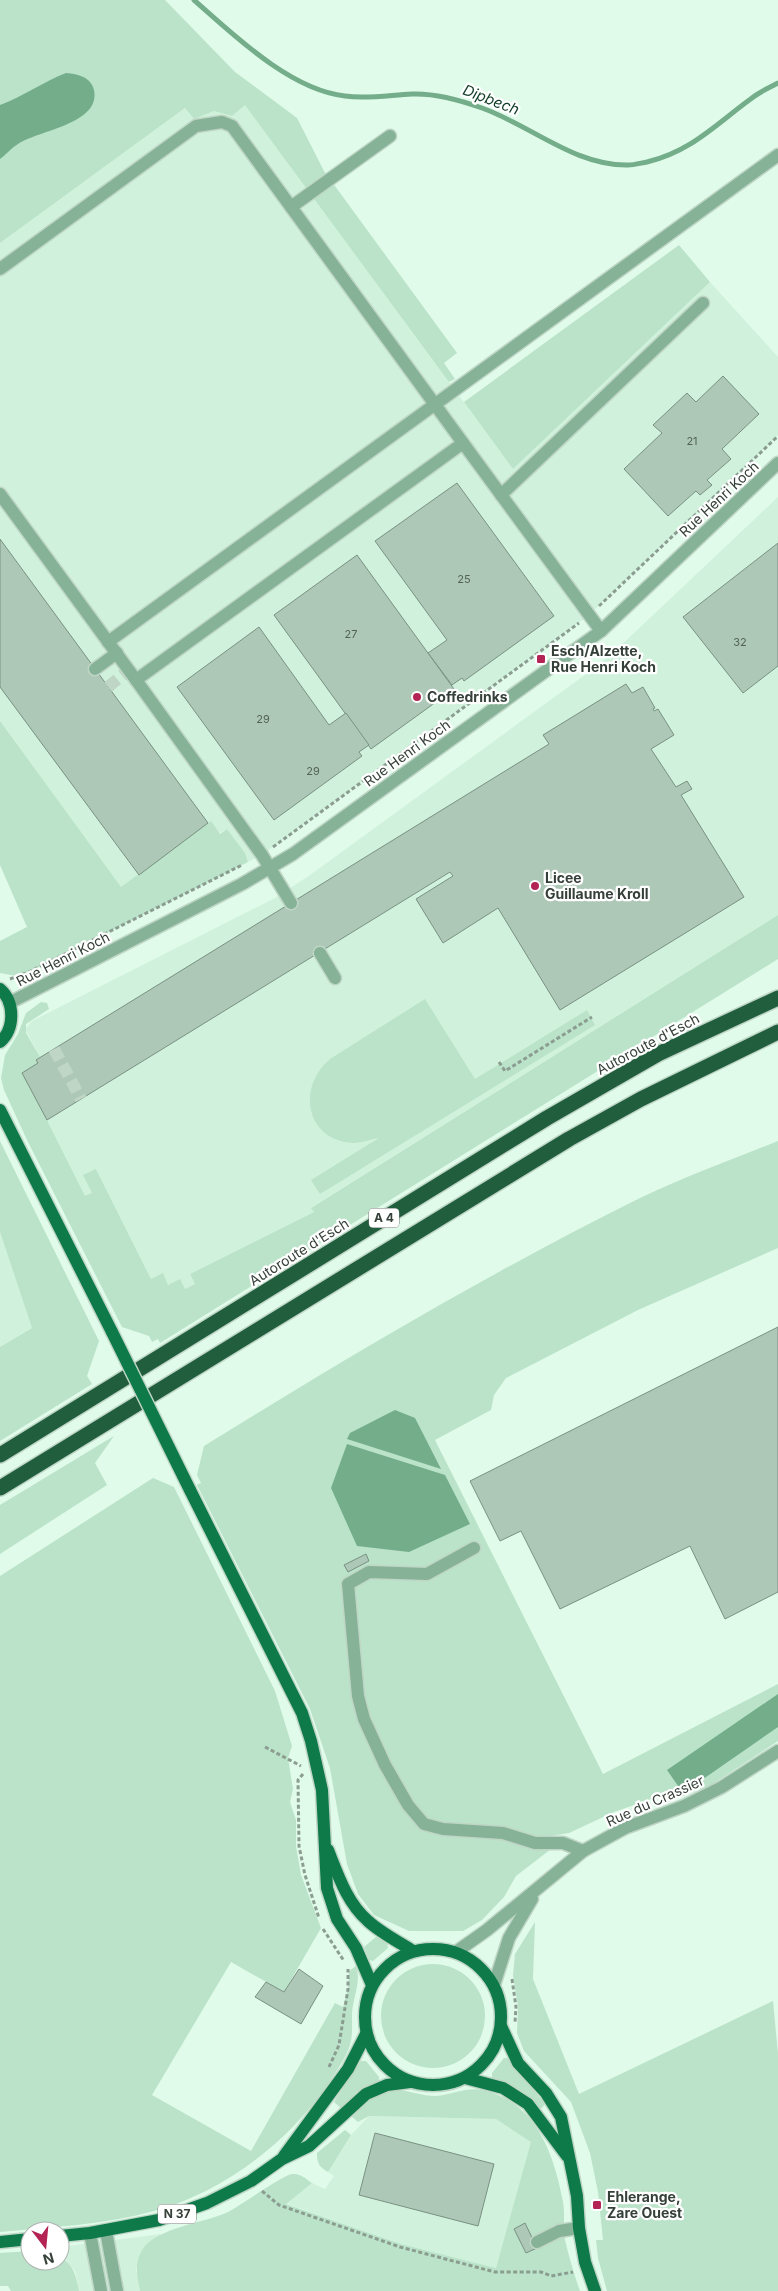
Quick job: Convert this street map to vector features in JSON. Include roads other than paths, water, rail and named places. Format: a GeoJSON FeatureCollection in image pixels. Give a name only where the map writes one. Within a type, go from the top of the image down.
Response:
{"type":"FeatureCollection","features":[{"type":"Feature","properties":{"kind":"highway","name":"Autoroute d'Esch"},"geometry":{"type":"LineString","coordinates":[[0,1455],[555,1114],[658,1054],[778,998]]}},
{"type":"Feature","properties":{"kind":"highway","name":"A 4"},"geometry":{"type":"LineString","coordinates":[[0,1488],[569,1139],[650,1095],[778,1032]]}},
{"type":"Feature","properties":{"kind":"main road"},"geometry":{"type":"LineString","coordinates":[[0,989],[9,1003],[12,1015],[10,1028],[0,1042]]}},
{"type":"Feature","properties":{"kind":"main road"},"geometry":{"type":"LineString","coordinates":[[0,1110],[302,1713],[321,1782],[327,1888],[337,1920],[356,1948],[372,1985]]}},
{"type":"Feature","properties":{"kind":"main road"},"geometry":{"type":"LineString","coordinates":[[323,1837],[343,1887],[353,1905],[368,1921],[413,1951]]}},
{"type":"Feature","properties":{"kind":"main road"},"geometry":{"type":"LineString","coordinates":[[442,1949],[456,1952],[478,1966],[494,1985],[501,2005],[501,2026],[491,2053],[482,2065],[465,2078],[447,2084],[428,2086],[410,2082],[390,2071],[375,2055],[366,2034],[364,2018],[366,2001],[372,1985],[383,1970],[397,1959],[413,1951],[442,1949]]}},
{"type":"Feature","properties":{"kind":"main road"},"geometry":{"type":"LineString","coordinates":[[501,2026],[518,2063],[546,2093],[561,2117],[577,2196],[579,2228],[585,2262],[595,2291]]}},
{"type":"Feature","properties":{"kind":"main road","name":"N 37"},"geometry":{"type":"LineString","coordinates":[[282,2159],[348,2069],[366,2034]]}},
{"type":"Feature","properties":{"kind":"main road"},"geometry":{"type":"LineString","coordinates":[[465,2078],[503,2088],[528,2104],[570,2160]]}},
{"type":"Feature","properties":{"kind":"main road","name":"N 37"},"geometry":{"type":"LineString","coordinates":[[70,2235],[106,2231],[159,2220],[208,2203],[251,2181],[282,2159],[310,2146],[366,2094],[387,2084],[410,2082]]}},
{"type":"Feature","properties":{"kind":"main road"},"geometry":{"type":"LineString","coordinates":[[0,2242],[20,2240]]}},
{"type":"Feature","properties":{"kind":"street"},"geometry":{"type":"LineString","coordinates":[[0,269],[196,126],[210,122],[222,122],[232,126],[434,406],[601,631]]}},
{"type":"Feature","properties":{"kind":"street"},"geometry":{"type":"LineString","coordinates":[[292,207],[390,136]]}},
{"type":"Feature","properties":{"kind":"street"},"geometry":{"type":"LineString","coordinates":[[108,642],[778,155]]}},
{"type":"Feature","properties":{"kind":"street"},"geometry":{"type":"LineString","coordinates":[[501,495],[703,303]]}},
{"type":"Feature","properties":{"kind":"street"},"geometry":{"type":"LineString","coordinates":[[136,680],[463,443]]}},
{"type":"Feature","properties":{"kind":"street","name":"Rue Henri Koch"},"geometry":{"type":"LineString","coordinates":[[9,1003],[271,869],[601,631],[778,463]]}},
{"type":"Feature","properties":{"kind":"street"},"geometry":{"type":"LineString","coordinates":[[0,494],[262,855],[291,903]]}},
{"type":"Feature","properties":{"kind":"street"},"geometry":{"type":"LineString","coordinates":[[95,670],[117,653]]}},
{"type":"Feature","properties":{"kind":"street"},"geometry":{"type":"LineString","coordinates":[[320,953],[335,978]]}},
{"type":"Feature","properties":{"kind":"street"},"geometry":{"type":"LineString","coordinates":[[474,1548],[427,1574],[369,1572],[348,1584],[358,1696],[364,1719],[385,1765],[408,1805],[424,1824],[443,1829],[503,1833],[535,1843],[563,1843],[583,1851]]}},
{"type":"Feature","properties":{"kind":"street","name":"Rue du Crassier"},"geometry":{"type":"LineString","coordinates":[[547,1882],[583,1851],[625,1828],[684,1806],[722,1787],[778,1751]]}},
{"type":"Feature","properties":{"kind":"street"},"geometry":{"type":"LineString","coordinates":[[456,1952],[547,1882]]}},
{"type":"Feature","properties":{"kind":"street"},"geometry":{"type":"LineString","coordinates":[[494,1985],[509,1938],[525,1909],[547,1882]]}},
{"type":"Feature","properties":{"kind":"street"},"geometry":{"type":"LineString","coordinates":[[537,2242],[559,2231],[579,2228]]}},
{"type":"Feature","properties":{"kind":"street"},"geometry":{"type":"LineString","coordinates":[[106,2231],[118,2291]]}},
{"type":"Feature","properties":{"kind":"street"},"geometry":{"type":"LineString","coordinates":[[90,2233],[101,2291]]}},
{"type":"Feature","properties":{"kind":"waterway","name":"Dipbech"},"geometry":{"type":"LineString","coordinates":[[194,0],[264,59],[284,72],[324,92],[362,97],[421,94],[457,100],[500,116],[572,152],[609,164],[637,164],[677,151],[703,136],[755,96],[778,83]]}},
{"type":"Feature","properties":{"kind":"tunnel"},"geometry":{"type":"LineString","coordinates":[[108,687],[129,670]]}},
{"type":"Feature","properties":{"kind":"tunnel"},"geometry":{"type":"LineString","coordinates":[[54,1049],[81,1099]]}},
{"type":"Feature","properties":{"kind":"place","name":"Esch/Alzette, Rue Henri Koch"},"geometry":{"type":"Point","coordinates":[541,659]}},
{"type":"Feature","properties":{"kind":"place","name":"Coffedrinks"},"geometry":{"type":"Point","coordinates":[417,697]}},
{"type":"Feature","properties":{"kind":"place","name":"Licee Guillaume Kroll"},"geometry":{"type":"Point","coordinates":[535,886]}},
{"type":"Feature","properties":{"kind":"place","name":"Ehlerange, Zare Ouest"},"geometry":{"type":"Point","coordinates":[597,2205]}}]}
